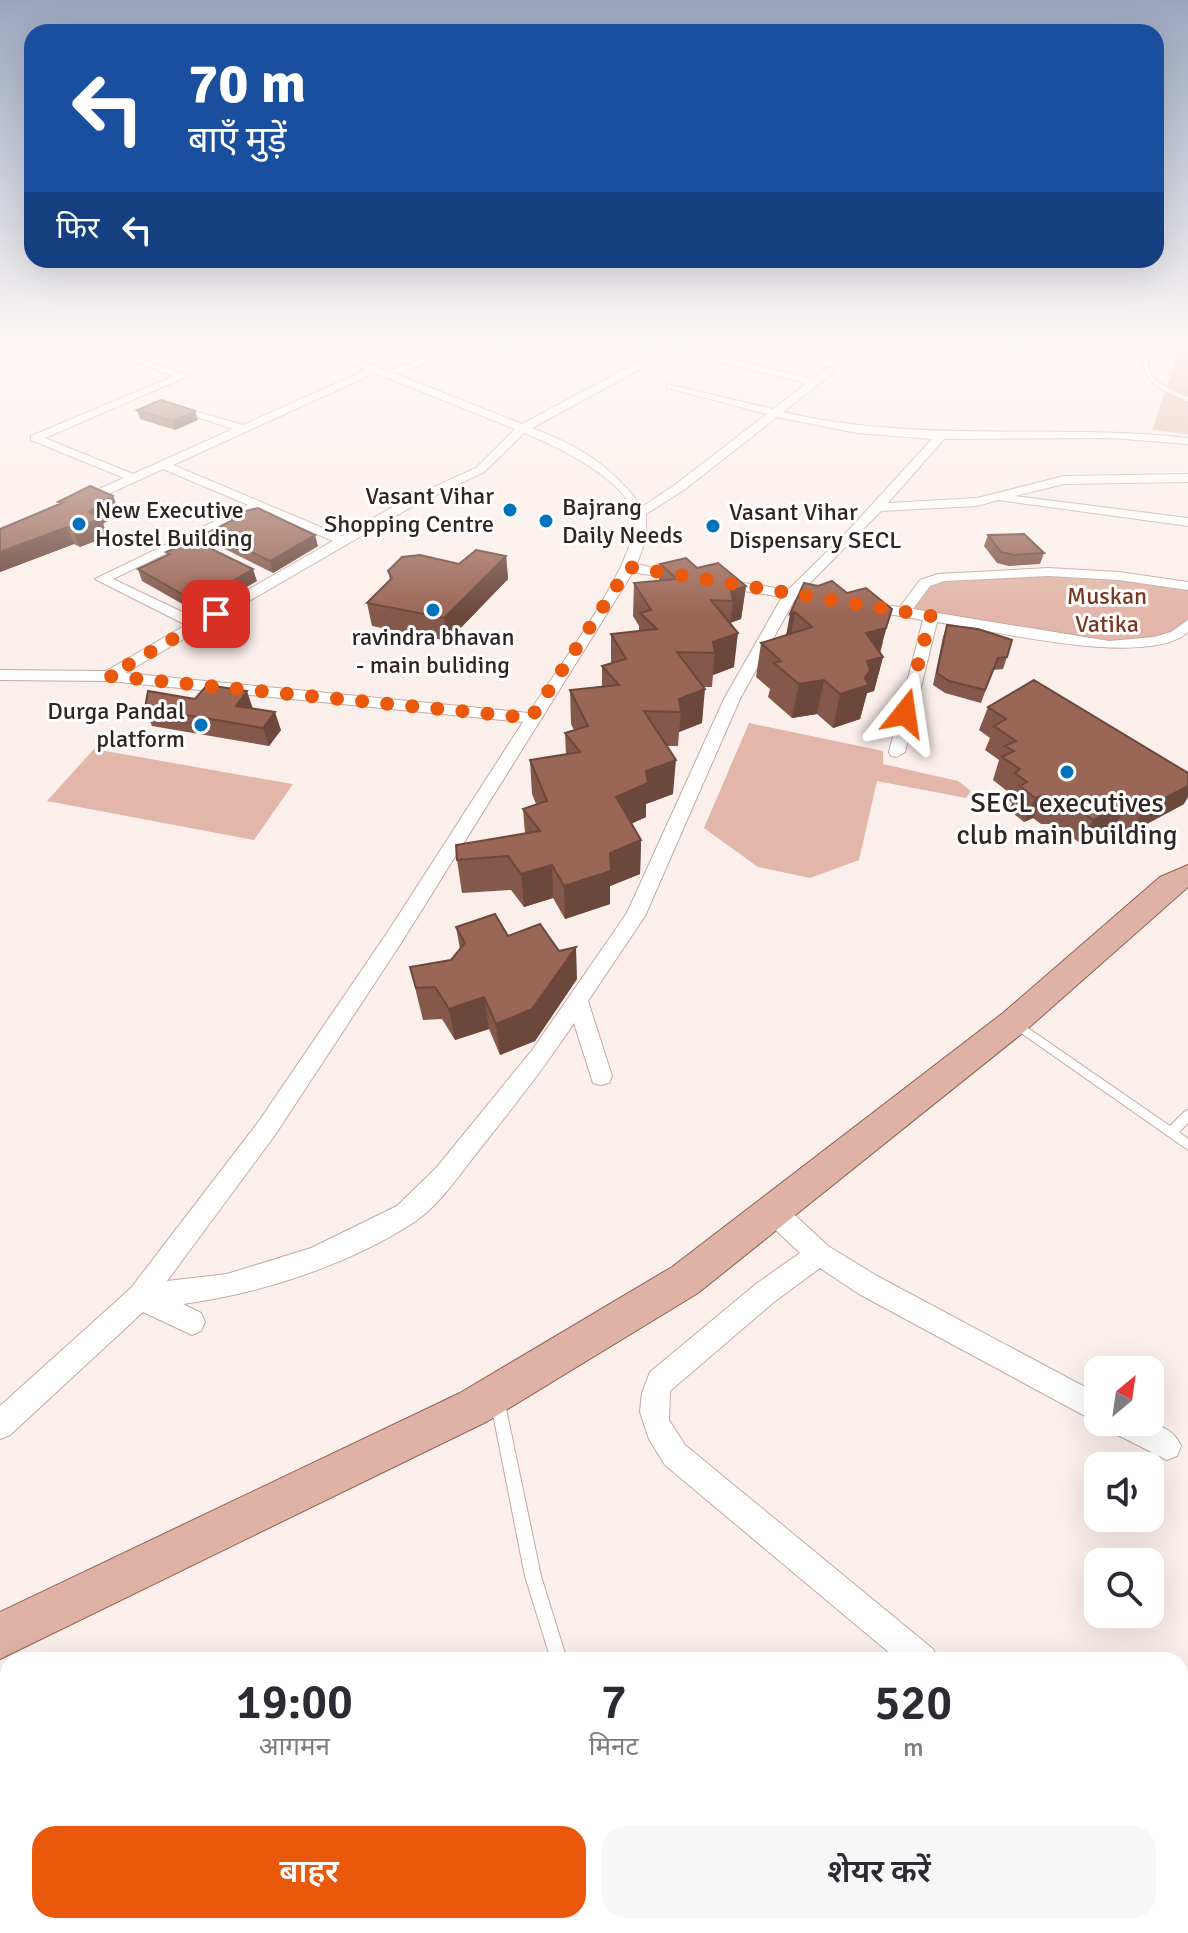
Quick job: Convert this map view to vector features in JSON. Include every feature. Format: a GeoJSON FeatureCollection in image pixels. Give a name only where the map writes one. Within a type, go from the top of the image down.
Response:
{"type":"FeatureCollection","features":[{"type":"Feature","properties":{"kind":"main road"},"geometry":{"type":"LineString","coordinates":[[0,1636],[496,1394],[685,1280],[1014,1022],[1170,884],[1188,875]]}},
{"type":"Feature","properties":{"kind":"street"},"geometry":{"type":"LineString","coordinates":[[44,434],[35,438],[134,478]]}},
{"type":"Feature","properties":{"kind":"street"},"geometry":{"type":"LineString","coordinates":[[67,508],[232,434]]}},
{"type":"Feature","properties":{"kind":"street"},"geometry":{"type":"LineString","coordinates":[[109,676],[197,625],[267,578],[343,541],[409,503],[480,470],[517,434]]}},
{"type":"Feature","properties":{"kind":"street"},"geometry":{"type":"LineString","coordinates":[[0,1425],[140,1297],[267,1128],[396,935],[629,567],[640,538],[640,513],[617,482],[570,447],[538,434]]}},
{"type":"Feature","properties":{"kind":"street"},"geometry":{"type":"LineString","coordinates":[[640,513],[680,487],[747,434]]}},
{"type":"Feature","properties":{"kind":"street"},"geometry":{"type":"LineString","coordinates":[[919,434],[1013,434]]}},
{"type":"Feature","properties":{"kind":"street"},"geometry":{"type":"LineString","coordinates":[[1125,434],[1184,440],[1184,454]]}},
{"type":"Feature","properties":{"kind":"street"},"geometry":{"type":"LineString","coordinates":[[140,1297],[241,1282],[315,1259],[406,1214],[445,1175],[541,1055],[635,916],[732,699],[791,594],[877,507],[941,436]]}},
{"type":"Feature","properties":{"kind":"street"},"geometry":{"type":"LineString","coordinates":[[164,465],[343,541]]}},
{"type":"Feature","properties":{"kind":"street"},"geometry":{"type":"LineString","coordinates":[[877,507],[947,505],[998,497],[1064,480],[1188,478]]}},
{"type":"Feature","properties":{"kind":"street"},"geometry":{"type":"LineString","coordinates":[[998,497],[1188,522]]}},
{"type":"Feature","properties":{"kind":"street"},"geometry":{"type":"LineString","coordinates":[[197,625],[102,579],[193,542],[258,505]]}},
{"type":"Feature","properties":{"kind":"street"},"geometry":{"type":"LineString","coordinates":[[629,567],[820,599]]}},
{"type":"Feature","properties":{"kind":"street"},"geometry":{"type":"LineString","coordinates":[[904,612],[925,583],[943,577],[1048,572],[1119,576],[1188,586]]}},
{"type":"Feature","properties":{"kind":"street"},"geometry":{"type":"LineString","coordinates":[[848,603],[1109,645],[1165,638],[1176,635],[1188,624]]}},
{"type":"Feature","properties":{"kind":"street"},"geometry":{"type":"LineString","coordinates":[[897,752],[931,616]]}},
{"type":"Feature","properties":{"kind":"street"},"geometry":{"type":"LineString","coordinates":[[0,675],[109,676],[531,718]]}},
{"type":"Feature","properties":{"kind":"street"},"geometry":{"type":"LineString","coordinates":[[578,1001],[601,1076]]}},
{"type":"Feature","properties":{"kind":"street"},"geometry":{"type":"LineString","coordinates":[[773,1211],[819,1254],[868,1285],[1084,1401]]}},
{"type":"Feature","properties":{"kind":"street"},"geometry":{"type":"LineString","coordinates":[[819,1254],[765,1293],[660,1382],[653,1397],[652,1413],[658,1431],[675,1455],[912,1652]]}},
{"type":"Feature","properties":{"kind":"street"},"geometry":{"type":"LineString","coordinates":[[140,1297],[192,1322]]}},
{"type":"Feature","properties":{"kind":"street"},"geometry":{"type":"LineString","coordinates":[[1148,1436],[1167,1446]]}},
{"type":"Feature","properties":{"kind":"lane"},"geometry":{"type":"LineString","coordinates":[[1014,1022],[1188,1145]]}},
{"type":"Feature","properties":{"kind":"lane"},"geometry":{"type":"LineString","coordinates":[[1171,1133],[1188,1115]]}},
{"type":"Feature","properties":{"kind":"lane"},"geometry":{"type":"LineString","coordinates":[[496,1394],[533,1576],[557,1652]]}},
{"type":"Feature","properties":{"kind":"green space","name":"Muskan Vatika"},"geometry":{"type":"Polygon","coordinates":[[[1048,572],[1188,587],[1188,624],[1165,636],[1133,641],[1094,641],[1052,638],[904,612],[916,596],[948,579],[988,573],[1048,572]]]}},
{"type":"Feature","properties":{"kind":"green space"},"geometry":{"type":"Polygon","coordinates":[[[749,723],[883,751],[883,764],[958,781],[971,791],[966,798],[877,781],[859,860],[810,878],[758,867],[704,828],[749,723]]]}},
{"type":"Feature","properties":{"kind":"green space"},"geometry":{"type":"Polygon","coordinates":[[[94,749],[293,784],[254,840],[47,801],[94,749]]]}},
{"type":"Feature","properties":{"kind":"building"},"geometry":{"type":"Polygon","coordinates":[[[90,486],[113,496],[89,512],[101,518],[73,530],[67,527],[0,552],[0,529],[62,503],[58,502],[90,486]]]}},
{"type":"Feature","properties":{"kind":"building"},"geometry":{"type":"Polygon","coordinates":[[[258,508],[315,535],[270,561],[209,532],[237,518],[229,515],[258,508]]]}},
{"type":"Feature","properties":{"kind":"building"},"geometry":{"type":"Polygon","coordinates":[[[1024,534],[1044,553],[1014,555],[1001,552],[988,535],[1024,534]]]}},
{"type":"Feature","properties":{"kind":"building"},"geometry":{"type":"Polygon","coordinates":[[[193,540],[253,569],[196,602],[138,569],[193,540]]]}},
{"type":"Feature","properties":{"kind":"building"},"geometry":{"type":"Polygon","coordinates":[[[476,550],[506,556],[444,618],[367,603],[392,578],[388,571],[402,557],[420,555],[459,564],[476,550]]]}},
{"type":"Feature","properties":{"kind":"building"},"geometry":{"type":"Polygon","coordinates":[[[686,558],[697,568],[718,563],[746,586],[731,591],[733,601],[711,600],[738,633],[713,642],[715,653],[677,652],[705,689],[679,699],[681,712],[644,711],[676,760],[646,771],[648,783],[616,797],[641,840],[610,853],[611,871],[564,886],[552,865],[521,874],[508,856],[457,860],[456,845],[540,831],[523,809],[547,801],[530,760],[580,752],[565,733],[588,726],[570,690],[619,685],[602,666],[626,659],[611,634],[657,629],[640,613],[651,610],[634,583],[677,579],[660,564],[686,558]]]}},
{"type":"Feature","properties":{"kind":"building"},"geometry":{"type":"Polygon","coordinates":[[[832,581],[847,593],[866,588],[892,609],[886,628],[866,633],[883,657],[867,661],[870,670],[865,678],[869,685],[840,694],[824,680],[799,684],[774,663],[781,661],[761,643],[812,627],[795,612],[790,614],[804,583],[818,586],[832,581]]]}},
{"type":"Feature","properties":{"kind":"building"},"geometry":{"type":"Polygon","coordinates":[[[947,625],[978,629],[1012,640],[1007,657],[998,658],[985,690],[949,681],[937,673],[947,625]]]}},
{"type":"Feature","properties":{"kind":"building","name":"SECL executives club main building"},"geometry":{"type":"Polygon","coordinates":[[[1034,680],[1188,773],[1188,786],[1144,809],[1130,799],[1093,820],[1066,800],[1052,800],[1044,795],[1035,798],[1020,786],[1027,782],[1015,773],[1020,769],[1002,757],[1014,751],[1005,746],[1016,741],[994,726],[1006,719],[988,707],[1034,680]]]}},
{"type":"Feature","properties":{"kind":"building"},"geometry":{"type":"Polygon","coordinates":[[[207,685],[247,691],[236,706],[275,712],[263,728],[145,708],[148,691],[195,699],[207,685]]]}},
{"type":"Feature","properties":{"kind":"building"},"geometry":{"type":"Polygon","coordinates":[[[495,914],[508,936],[540,924],[559,951],[576,947],[532,1009],[496,1024],[484,997],[449,1009],[435,987],[416,988],[410,967],[451,960],[465,943],[456,927],[495,914]]]}},
{"type":"Feature","properties":{"kind":"place","name":"Vasant Vihar Shopping Centre"},"geometry":{"type":"Point","coordinates":[510,510]}},
{"type":"Feature","properties":{"kind":"place","name":"Bajrang Daily Needs"},"geometry":{"type":"Point","coordinates":[546,521]}},
{"type":"Feature","properties":{"kind":"place","name":"New Executive Hostel Building"},"geometry":{"type":"Point","coordinates":[79,524]}},
{"type":"Feature","properties":{"kind":"place","name":"Vasant Vihar Dispensary SECL"},"geometry":{"type":"Point","coordinates":[713,526]}},
{"type":"Feature","properties":{"kind":"place","name":"ravindra bhavan - main buliding"},"geometry":{"type":"Point","coordinates":[433,610]}},
{"type":"Feature","properties":{"kind":"place","name":"Durga Pandal platform"},"geometry":{"type":"Point","coordinates":[201,725]}},
{"type":"Feature","properties":{"kind":"place","name":"SECL executives club main building"},"geometry":{"type":"Point","coordinates":[1067,772]}},
{"type":"Feature","properties":{"kind":"route"},"geometry":{"type":"LineString","coordinates":[[216,614],[109,676],[531,718],[629,567],[742,588],[931,616],[905,713]]}}]}
